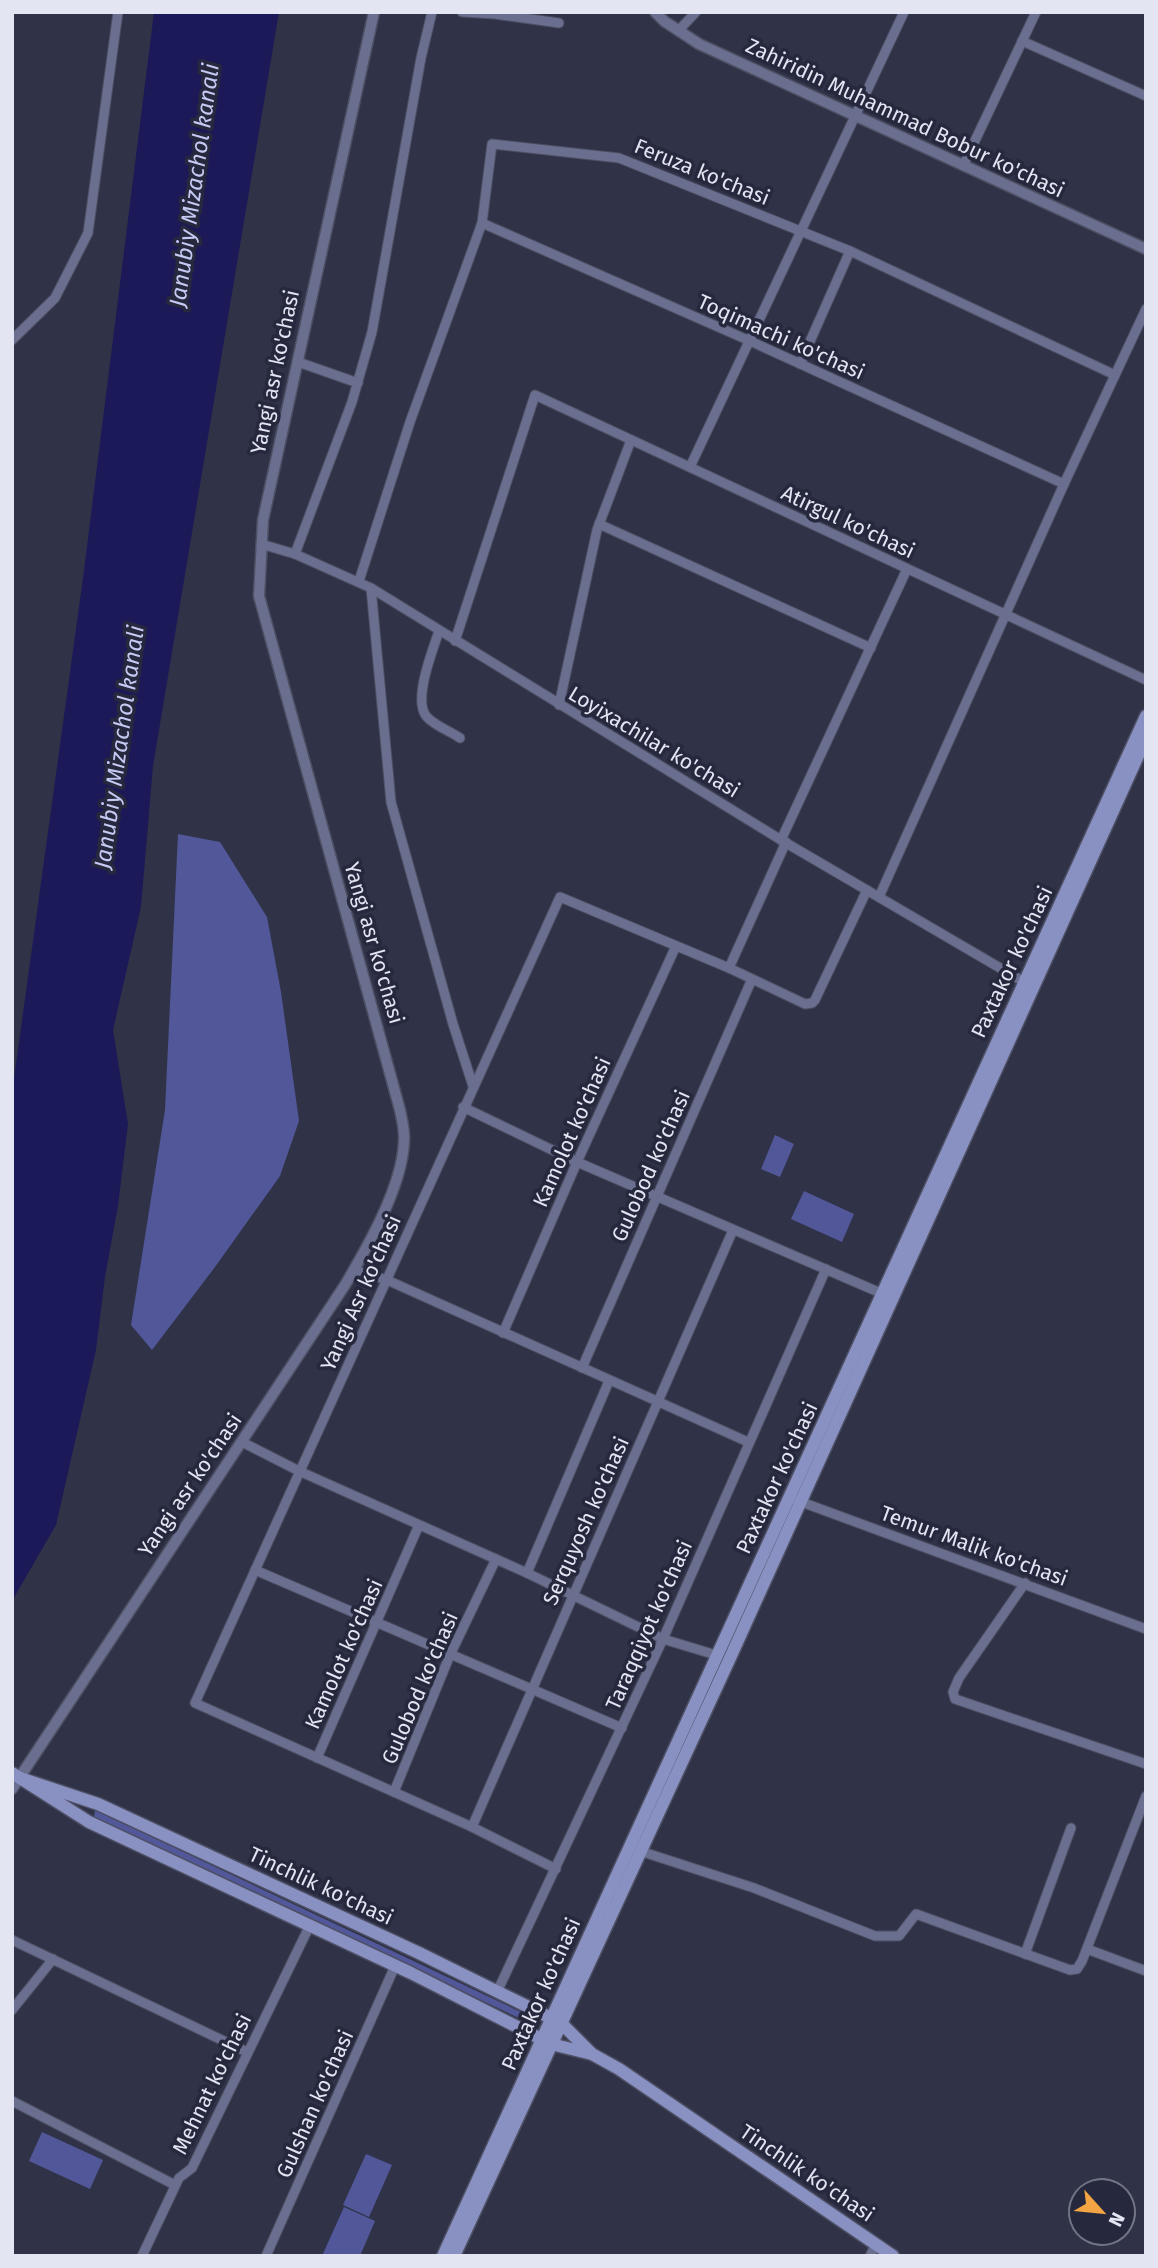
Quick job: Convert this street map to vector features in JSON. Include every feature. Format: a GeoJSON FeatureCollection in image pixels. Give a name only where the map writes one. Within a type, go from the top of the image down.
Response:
{"type":"FeatureCollection","features":[{"type":"Feature","properties":{"kind":"main road","name":"Paxtakor ko'chasi"},"geometry":{"type":"LineString","coordinates":[[556,2020],[640,1851],[883,1294],[1146,716]]}},
{"type":"Feature","properties":{"kind":"main road","name":"Paxtakor ko'chasi"},"geometry":{"type":"LineString","coordinates":[[454,2256],[716,1655],[795,1499],[1146,738]]}},
{"type":"Feature","properties":{"kind":"main road","name":"Tinchlik ko'chasi"},"geometry":{"type":"LineString","coordinates":[[15,1780],[89,1822],[310,1925],[547,2041],[592,2054],[619,2069],[873,2250],[893,2256]]}},
{"type":"Feature","properties":{"kind":"main road","name":"Tinchlik ko'chasi"},"geometry":{"type":"LineString","coordinates":[[15,1780],[98,1804],[407,1948],[556,2020],[592,2054]]}},
{"type":"Feature","properties":{"kind":"main road","name":"Paxtakor ko'chasi"},"geometry":{"type":"LineString","coordinates":[[443,2256],[547,2041]]}},
{"type":"Feature","properties":{"kind":"street"},"geometry":{"type":"LineString","coordinates":[[12,340],[55,298],[88,233],[118,12]]}},
{"type":"Feature","properties":{"kind":"street","name":"Yangi asr ko'chasi"},"geometry":{"type":"LineString","coordinates":[[15,1780],[354,1270],[382,1217],[402,1162],[405,1138],[400,1110],[259,596],[263,520],[374,12]]}},
{"type":"Feature","properties":{"kind":"street"},"geometry":{"type":"LineString","coordinates":[[295,554],[358,383],[372,332],[421,58],[432,12]]}},
{"type":"Feature","properties":{"kind":"street"},"geometry":{"type":"LineString","coordinates":[[462,12],[559,23]]}},
{"type":"Feature","properties":{"kind":"street","name":"Zahiridin Muhammad Bobur ko'chasi"},"geometry":{"type":"LineString","coordinates":[[655,12],[699,44],[1146,249]]}},
{"type":"Feature","properties":{"kind":"street"},"geometry":{"type":"LineString","coordinates":[[678,31],[696,12]]}},
{"type":"Feature","properties":{"kind":"street"},"geometry":{"type":"LineString","coordinates":[[690,467],[904,12]]}},
{"type":"Feature","properties":{"kind":"street"},"geometry":{"type":"LineString","coordinates":[[963,166],[1036,12]]}},
{"type":"Feature","properties":{"kind":"street"},"geometry":{"type":"LineString","coordinates":[[1022,41],[1146,96]]}},
{"type":"Feature","properties":{"kind":"street","name":"Feruza ko'chasi"},"geometry":{"type":"LineString","coordinates":[[359,581],[410,422],[482,223],[492,144],[619,158],[802,230],[1115,374]]}},
{"type":"Feature","properties":{"kind":"street","name":"Toqimachi ko'chasi"},"geometry":{"type":"LineString","coordinates":[[482,223],[1064,484]]}},
{"type":"Feature","properties":{"kind":"street"},"geometry":{"type":"LineString","coordinates":[[800,365],[850,251]]}},
{"type":"Feature","properties":{"kind":"street"},"geometry":{"type":"LineString","coordinates":[[879,897],[1064,484],[1146,309]]}},
{"type":"Feature","properties":{"kind":"street"},"geometry":{"type":"LineString","coordinates":[[298,362],[358,383]]}},
{"type":"Feature","properties":{"kind":"street","name":"Atirgul ko'chasi"},"geometry":{"type":"LineString","coordinates":[[455,641],[535,395],[1146,680]]}},
{"type":"Feature","properties":{"kind":"street"},"geometry":{"type":"LineString","coordinates":[[559,705],[600,524],[631,440]]}},
{"type":"Feature","properties":{"kind":"street"},"geometry":{"type":"LineString","coordinates":[[600,524],[871,648]]}},
{"type":"Feature","properties":{"kind":"street","name":"Loyixachilar ko'chasi"},"geometry":{"type":"LineString","coordinates":[[261,544],[295,554],[359,581],[784,841],[1024,982]]}},
{"type":"Feature","properties":{"kind":"street"},"geometry":{"type":"LineString","coordinates":[[729,968],[907,569]]}},
{"type":"Feature","properties":{"kind":"street"},"geometry":{"type":"LineString","coordinates":[[371,588],[391,802],[473,1086]]}},
{"type":"Feature","properties":{"kind":"street"},"geometry":{"type":"LineString","coordinates":[[439,631],[421,692],[423,711],[427,718],[460,738]]}},
{"type":"Feature","properties":{"kind":"street"},"geometry":{"type":"LineString","coordinates":[[676,946],[805,1004],[812,1003],[867,890]]}},
{"type":"Feature","properties":{"kind":"street","name":"Yangi Asr ko'chasi"},"geometry":{"type":"LineString","coordinates":[[317,1758],[195,1703],[560,897],[676,946]]}},
{"type":"Feature","properties":{"kind":"street","name":"Kamolot ko'chasi"},"geometry":{"type":"LineString","coordinates":[[503,1333],[577,1162],[676,946]]}},
{"type":"Feature","properties":{"kind":"street","name":"Gulobod ko'chasi"},"geometry":{"type":"LineString","coordinates":[[582,1368],[752,979]]}},
{"type":"Feature","properties":{"kind":"street"},"geometry":{"type":"LineString","coordinates":[[463,1107],[577,1162],[883,1294]]}},
{"type":"Feature","properties":{"kind":"street","name":"Serquyosh ko'chasi"},"geometry":{"type":"LineString","coordinates":[[472,1827],[733,1230]]}},
{"type":"Feature","properties":{"kind":"street","name":"Taraqqiyot ko'chasi"},"geometry":{"type":"LineString","coordinates":[[497,1992],[663,1639],[825,1269]]}},
{"type":"Feature","properties":{"kind":"street"},"geometry":{"type":"LineString","coordinates":[[354,1270],[387,1280],[748,1443]]}},
{"type":"Feature","properties":{"kind":"street"},"geometry":{"type":"LineString","coordinates":[[527,1573],[609,1381]]}},
{"type":"Feature","properties":{"kind":"street"},"geometry":{"type":"LineString","coordinates":[[242,1442],[299,1471],[527,1573],[663,1639],[716,1655]]}},
{"type":"Feature","properties":{"kind":"street","name":"Temur Malik ko'chasi"},"geometry":{"type":"LineString","coordinates":[[795,1499],[1146,1629]]}},
{"type":"Feature","properties":{"kind":"street","name":"Kamolot ko'chasi"},"geometry":{"type":"LineString","coordinates":[[317,1758],[419,1525]]}},
{"type":"Feature","properties":{"kind":"street","name":"Gulobod ko'chasi"},"geometry":{"type":"LineString","coordinates":[[394,1792],[450,1655],[496,1559]]}},
{"type":"Feature","properties":{"kind":"street"},"geometry":{"type":"LineString","coordinates":[[256,1570],[622,1728]]}},
{"type":"Feature","properties":{"kind":"street"},"geometry":{"type":"LineString","coordinates":[[1025,1583],[959,1678],[953,1692],[955,1699],[1146,1764]]}},
{"type":"Feature","properties":{"kind":"street"},"geometry":{"type":"LineString","coordinates":[[317,1758],[472,1827],[556,1869]]}},
{"type":"Feature","properties":{"kind":"street"},"geometry":{"type":"LineString","coordinates":[[640,1851],[754,1888],[875,1936],[899,1936],[916,1914],[1070,1970],[1077,1969],[1087,1949],[1146,1796]]}},
{"type":"Feature","properties":{"kind":"street"},"geometry":{"type":"LineString","coordinates":[[1025,1954],[1071,1828]]}},
{"type":"Feature","properties":{"kind":"street","name":"Mehnat ko'chasi"},"geometry":{"type":"LineString","coordinates":[[142,2256],[179,2178],[192,2168],[310,1925]]}},
{"type":"Feature","properties":{"kind":"street"},"geometry":{"type":"LineString","coordinates":[[12,1940],[247,2052]]}},
{"type":"Feature","properties":{"kind":"street"},"geometry":{"type":"LineString","coordinates":[[1087,1949],[1146,1971]]}},
{"type":"Feature","properties":{"kind":"street"},"geometry":{"type":"LineString","coordinates":[[12,2010],[53,1959]]}},
{"type":"Feature","properties":{"kind":"street","name":"Gulshan ko'chasi"},"geometry":{"type":"LineString","coordinates":[[266,2256],[395,1966]]}},
{"type":"Feature","properties":{"kind":"street"},"geometry":{"type":"LineString","coordinates":[[12,2101],[176,2185]]}},
{"type":"Feature","properties":{"kind":"shaded area"},"geometry":{"type":"Polygon","coordinates":[[[178,834],[220,842],[267,917],[281,992],[299,1121],[280,1176],[152,1350],[131,1325],[165,1110],[178,834]]]}},
{"type":"Feature","properties":{"kind":"shaded area"},"geometry":{"type":"Polygon","coordinates":[[[775,1135],[794,1144],[780,1177],[761,1169],[775,1135]]]}},
{"type":"Feature","properties":{"kind":"shaded area"},"geometry":{"type":"Polygon","coordinates":[[[804,1191],[854,1214],[842,1242],[791,1219],[804,1191]]]}},
{"type":"Feature","properties":{"kind":"shaded area"},"geometry":{"type":"Polygon","coordinates":[[[95,1810],[523,2013],[521,2019],[94,1818],[95,1810]]]}},
{"type":"Feature","properties":{"kind":"shaded area"},"geometry":{"type":"Polygon","coordinates":[[[42,2132],[103,2160],[90,2189],[29,2161],[42,2132]]]}},
{"type":"Feature","properties":{"kind":"shaded area"},"geometry":{"type":"Polygon","coordinates":[[[366,2154],[392,2165],[369,2217],[343,2205],[366,2154]]]}},
{"type":"Feature","properties":{"kind":"shaded area"},"geometry":{"type":"Polygon","coordinates":[[[344,2207],[375,2221],[360,2256],[322,2256],[344,2207]]]}},
{"type":"Feature","properties":{"kind":"water","name":"Janubiy Mizachol kanali"},"geometry":{"type":"Polygon","coordinates":[[[154,12],[279,12],[153,766],[141,907],[113,1030],[128,1124],[96,1350],[56,1525],[12,1601],[12,1093],[83,578],[154,12]]]}}]}
